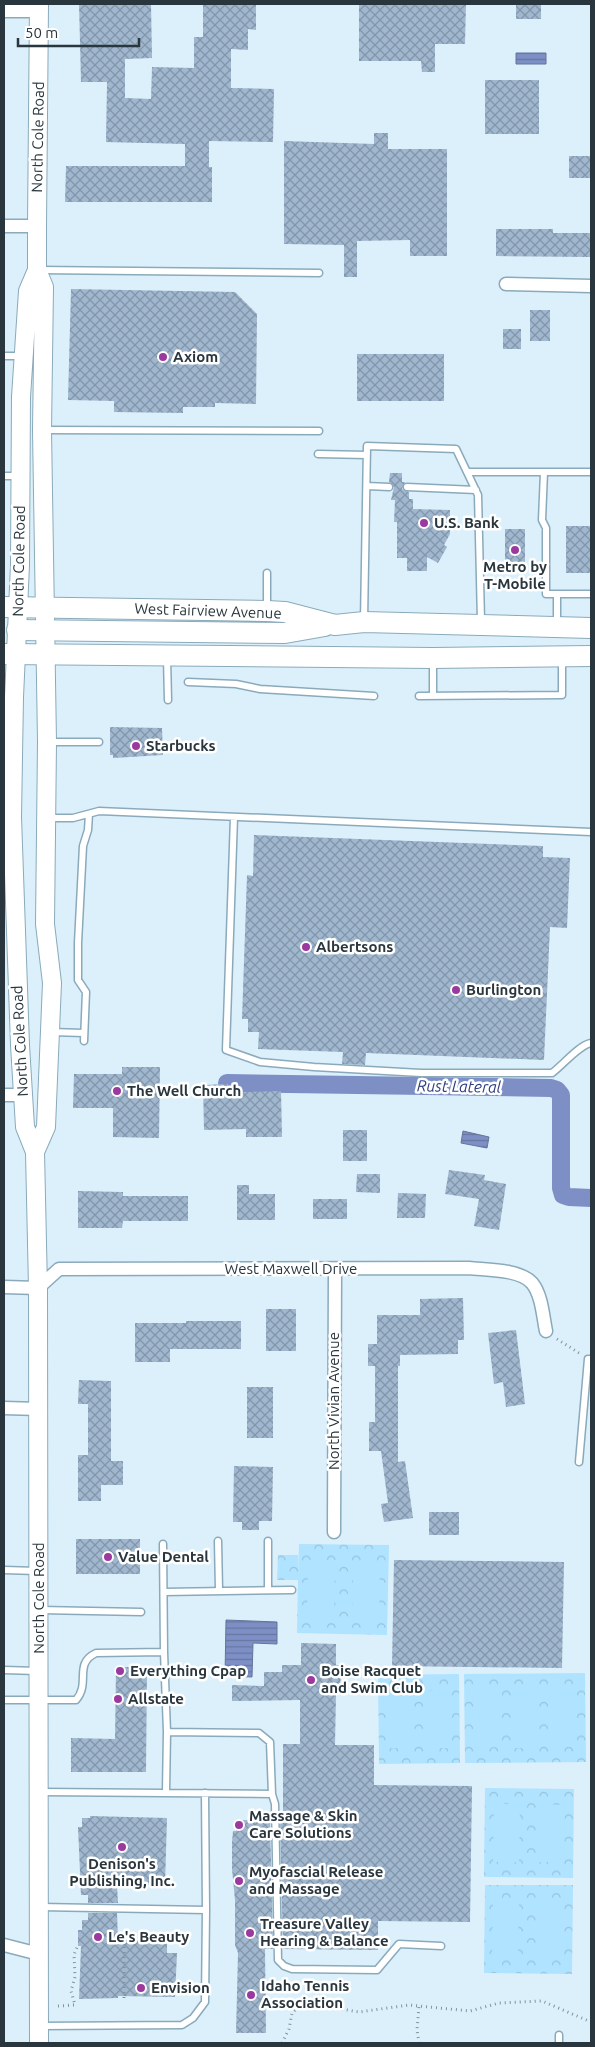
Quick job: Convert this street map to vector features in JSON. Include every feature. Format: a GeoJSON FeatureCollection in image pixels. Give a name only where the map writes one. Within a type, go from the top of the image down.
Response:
{"type":"FeatureCollection","features":[{"type":"Feature","properties":{"kind":"main road","name":"North Cole Road"},"geometry":{"type":"LineString","coordinates":[[35,1152],[46,1127],[52,983],[45,924],[47,742],[44,654],[42,430],[44,287],[38,270],[37,226],[40,7]]}},
{"type":"Feature","properties":{"kind":"main road","name":"North Cole Road"},"geometry":{"type":"LineString","coordinates":[[38,270],[28,291],[24,356],[12,476],[12,619],[10,654],[12,817],[9,867],[22,1095],[25,1127],[35,1152],[39,1409],[39,2035]]}},
{"type":"Feature","properties":{"kind":"main road","name":"West Fairview Avenue"},"geometry":{"type":"LineString","coordinates":[[44,621],[285,612],[335,625],[364,622],[591,628]]}},
{"type":"Feature","properties":{"kind":"main road"},"geometry":{"type":"LineString","coordinates":[[12,619],[285,633],[335,625]]}},
{"type":"Feature","properties":{"kind":"main road"},"geometry":{"type":"LineString","coordinates":[[10,654],[432,658],[591,656]]}},
{"type":"Feature","properties":{"kind":"street"},"geometry":{"type":"LineString","coordinates":[[4,11],[40,7]]}},
{"type":"Feature","properties":{"kind":"street"},"geometry":{"type":"LineString","coordinates":[[4,226],[37,226]]}},
{"type":"Feature","properties":{"kind":"street"},"geometry":{"type":"LineString","coordinates":[[506,284],[591,286]]}},
{"type":"Feature","properties":{"kind":"street"},"geometry":{"type":"LineString","coordinates":[[4,1095],[22,1095]]}},
{"type":"Feature","properties":{"kind":"street","name":"West Maxwell Drive"},"geometry":{"type":"LineString","coordinates":[[38,1288],[59,1269],[469,1268],[509,1271],[532,1282],[538,1297],[546,1331]]}},
{"type":"Feature","properties":{"kind":"street","name":"North Vivian Avenue"},"geometry":{"type":"LineString","coordinates":[[334,1532],[335,1269]]}},
{"type":"Feature","properties":{"kind":"street"},"geometry":{"type":"LineString","coordinates":[[4,1287],[38,1288]]}},
{"type":"Feature","properties":{"kind":"street"},"geometry":{"type":"LineString","coordinates":[[4,1408],[39,1409]]}},
{"type":"Feature","properties":{"kind":"street"},"geometry":{"type":"LineString","coordinates":[[4,1945],[39,1954]]}},
{"type":"Feature","properties":{"kind":"lane"},"geometry":{"type":"LineString","coordinates":[[38,270],[319,273]]}},
{"type":"Feature","properties":{"kind":"lane"},"geometry":{"type":"LineString","coordinates":[[4,356],[24,356]]}},
{"type":"Feature","properties":{"kind":"lane"},"geometry":{"type":"LineString","coordinates":[[42,430],[319,431]]}},
{"type":"Feature","properties":{"kind":"lane"},"geometry":{"type":"LineString","coordinates":[[364,622],[367,446],[456,449],[478,495],[481,626]]}},
{"type":"Feature","properties":{"kind":"lane"},"geometry":{"type":"LineString","coordinates":[[318,454],[367,455]]}},
{"type":"Feature","properties":{"kind":"lane"},"geometry":{"type":"LineString","coordinates":[[467,472],[591,472]]}},
{"type":"Feature","properties":{"kind":"lane"},"geometry":{"type":"LineString","coordinates":[[544,472],[542,520],[546,528],[546,594],[591,594]]}},
{"type":"Feature","properties":{"kind":"lane"},"geometry":{"type":"LineString","coordinates":[[367,486],[389,487]]}},
{"type":"Feature","properties":{"kind":"lane"},"geometry":{"type":"LineString","coordinates":[[407,487],[476,490]]}},
{"type":"Feature","properties":{"kind":"lane"},"geometry":{"type":"LineString","coordinates":[[267,573],[268,612]]}},
{"type":"Feature","properties":{"kind":"lane"},"geometry":{"type":"LineString","coordinates":[[557,594],[557,627]]}},
{"type":"Feature","properties":{"kind":"lane"},"geometry":{"type":"LineString","coordinates":[[167,654],[168,700]]}},
{"type":"Feature","properties":{"kind":"lane"},"geometry":{"type":"LineString","coordinates":[[419,696],[562,695],[562,656]]}},
{"type":"Feature","properties":{"kind":"lane"},"geometry":{"type":"LineString","coordinates":[[432,658],[433,696]]}},
{"type":"Feature","properties":{"kind":"lane"},"geometry":{"type":"LineString","coordinates":[[188,682],[236,684],[260,689],[374,696]]}},
{"type":"Feature","properties":{"kind":"lane"},"geometry":{"type":"LineString","coordinates":[[47,742],[99,742]]}},
{"type":"Feature","properties":{"kind":"lane"},"geometry":{"type":"LineString","coordinates":[[46,818],[73,818],[99,811],[591,832]]}},
{"type":"Feature","properties":{"kind":"lane"},"geometry":{"type":"LineString","coordinates":[[84,1041],[86,992],[78,980],[78,943],[83,846],[88,830],[89,814]]}},
{"type":"Feature","properties":{"kind":"lane"},"geometry":{"type":"LineString","coordinates":[[234,817],[226,1050],[260,1062],[314,1067],[421,1073],[552,1073],[566,1063],[582,1047],[591,1043]]}},
{"type":"Feature","properties":{"kind":"lane"},"geometry":{"type":"LineString","coordinates":[[50,1032],[84,1033]]}},
{"type":"Feature","properties":{"kind":"lane"},"geometry":{"type":"LineString","coordinates":[[579,1462],[590,1359]]}},
{"type":"Feature","properties":{"kind":"lane"},"geometry":{"type":"LineString","coordinates":[[218,1541],[219,1590]]}},
{"type":"Feature","properties":{"kind":"lane"},"geometry":{"type":"LineString","coordinates":[[268,1541],[268,1590]]}},
{"type":"Feature","properties":{"kind":"lane"},"geometry":{"type":"LineString","coordinates":[[163,1544],[167,1732],[166,1792]]}},
{"type":"Feature","properties":{"kind":"lane"},"geometry":{"type":"LineString","coordinates":[[4,1570],[38,1571]]}},
{"type":"Feature","properties":{"kind":"lane"},"geometry":{"type":"LineString","coordinates":[[164,1592],[292,1590]]}},
{"type":"Feature","properties":{"kind":"lane"},"geometry":{"type":"LineString","coordinates":[[39,1610],[141,1612]]}},
{"type":"Feature","properties":{"kind":"lane"},"geometry":{"type":"LineString","coordinates":[[4,1700],[76,1700],[82,1694],[83,1664],[87,1657],[96,1653],[164,1652]]}},
{"type":"Feature","properties":{"kind":"lane"},"geometry":{"type":"LineString","coordinates":[[4,1670],[39,1671]]}},
{"type":"Feature","properties":{"kind":"lane"},"geometry":{"type":"LineString","coordinates":[[167,1732],[259,1733],[270,1742],[272,1794],[275,1804],[278,1960],[284,1966],[292,1969],[377,1970],[399,1944],[441,1946]]}},
{"type":"Feature","properties":{"kind":"lane"},"geometry":{"type":"LineString","coordinates":[[39,1792],[272,1794]]}},
{"type":"Feature","properties":{"kind":"lane"},"geometry":{"type":"LineString","coordinates":[[39,2035],[182,2025],[193,2018],[205,2002],[205,1793]]}},
{"type":"Feature","properties":{"kind":"lane"},"geometry":{"type":"LineString","coordinates":[[39,1907],[206,1910]]}},
{"type":"Feature","properties":{"kind":"lane"},"geometry":{"type":"LineString","coordinates":[[558,2043],[559,2034]]}},
{"type":"Feature","properties":{"kind":"path"},"geometry":{"type":"LineString","coordinates":[[546,1331],[590,1359]]}},
{"type":"Feature","properties":{"kind":"path"},"geometry":{"type":"LineString","coordinates":[[124,1936],[124,2001]]}},
{"type":"Feature","properties":{"kind":"path"},"geometry":{"type":"LineString","coordinates":[[58,2006],[75,2005],[71,1991],[75,1977],[74,1955],[77,1947]]}},
{"type":"Feature","properties":{"kind":"path"},"geometry":{"type":"LineString","coordinates":[[282,2043],[289,2029],[292,2013],[305,2005],[321,2004],[359,2012],[398,2005],[470,2011],[499,2003],[542,2001],[591,2022]]}},
{"type":"Feature","properties":{"kind":"path"},"geometry":{"type":"LineString","coordinates":[[418,2043],[419,2006]]}},
{"type":"Feature","properties":{"kind":"green space"},"geometry":{"type":"Polygon","coordinates":[[[299,1544],[389,1545],[387,1635],[297,1633],[298,1580],[277,1580],[278,1555],[298,1555],[298,1572],[299,1544]]]}},
{"type":"Feature","properties":{"kind":"green space"},"geometry":{"type":"Polygon","coordinates":[[[308,1560],[335,1560],[334,1618],[307,1618],[308,1560]]]}},
{"type":"Feature","properties":{"kind":"green space"},"geometry":{"type":"Polygon","coordinates":[[[353,1561],[380,1561],[379,1619],[352,1618],[353,1561]]]}},
{"type":"Feature","properties":{"kind":"green space"},"geometry":{"type":"Polygon","coordinates":[[[585,1673],[586,1762],[465,1763],[464,1674],[585,1673]]]}},
{"type":"Feature","properties":{"kind":"green space"},"geometry":{"type":"Polygon","coordinates":[[[459,1674],[460,1763],[379,1764],[378,1675],[459,1674]]]}},
{"type":"Feature","properties":{"kind":"green space"},"geometry":{"type":"Polygon","coordinates":[[[451,1690],[451,1748],[425,1748],[425,1691],[451,1690]]]}},
{"type":"Feature","properties":{"kind":"green space"},"geometry":{"type":"Polygon","coordinates":[[[473,1690],[499,1690],[500,1747],[474,1748],[473,1690]]]}},
{"type":"Feature","properties":{"kind":"green space"},"geometry":{"type":"Polygon","coordinates":[[[511,1690],[537,1690],[538,1748],[511,1748],[511,1690]]]}},
{"type":"Feature","properties":{"kind":"green space"},"geometry":{"type":"Polygon","coordinates":[[[549,1690],[575,1690],[576,1747],[549,1747],[549,1690]]]}},
{"type":"Feature","properties":{"kind":"green space"},"geometry":{"type":"Polygon","coordinates":[[[386,1691],[412,1691],[412,1748],[386,1748],[386,1691]]]}},
{"type":"Feature","properties":{"kind":"green space"},"geometry":{"type":"Polygon","coordinates":[[[485,1788],[574,1789],[573,1878],[484,1877],[485,1788]]]}},
{"type":"Feature","properties":{"kind":"green space"},"geometry":{"type":"Polygon","coordinates":[[[494,1804],[520,1804],[519,1862],[493,1862],[494,1804]]]}},
{"type":"Feature","properties":{"kind":"green space"},"geometry":{"type":"Polygon","coordinates":[[[539,1804],[565,1805],[564,1862],[538,1862],[539,1804]]]}},
{"type":"Feature","properties":{"kind":"green space"},"geometry":{"type":"Polygon","coordinates":[[[485,1885],[573,1885],[572,1974],[484,1973],[485,1885]]]}},
{"type":"Feature","properties":{"kind":"green space"},"geometry":{"type":"Polygon","coordinates":[[[493,1900],[519,1900],[518,1957],[492,1957],[493,1900]]]}},
{"type":"Feature","properties":{"kind":"green space"},"geometry":{"type":"Polygon","coordinates":[[[537,1900],[563,1900],[563,1958],[536,1958],[537,1900]]]}},
{"type":"Feature","properties":{"kind":"shaded area"},"geometry":{"type":"Polygon","coordinates":[[[516,53],[546,53],[546,64],[516,64],[516,53]]]}},
{"type":"Feature","properties":{"kind":"shaded area"},"geometry":{"type":"Polygon","coordinates":[[[463,1131],[489,1137],[487,1148],[461,1143],[463,1131]]]}},
{"type":"Feature","properties":{"kind":"shaded area"},"geometry":{"type":"Polygon","coordinates":[[[226,1620],[277,1622],[277,1644],[253,1643],[252,1677],[225,1676],[226,1620]]]}},
{"type":"Feature","properties":{"kind":"building"},"geometry":{"type":"Polygon","coordinates":[[[79,4],[151,4],[152,58],[125,59],[125,98],[151,99],[152,67],[194,68],[194,37],[203,37],[203,4],[256,4],[256,30],[248,29],[248,50],[231,49],[231,88],[274,89],[273,142],[209,141],[209,167],[212,167],[212,202],[65,202],[66,166],[185,166],[185,144],[106,142],[107,82],[81,82],[79,4]]]}},
{"type":"Feature","properties":{"kind":"building"},"geometry":{"type":"Polygon","coordinates":[[[359,4],[466,4],[465,44],[435,44],[435,72],[422,72],[421,61],[359,61],[359,4]]]}},
{"type":"Feature","properties":{"kind":"building"},"geometry":{"type":"Polygon","coordinates":[[[516,4],[541,4],[541,19],[516,19],[516,4]]]}},
{"type":"Feature","properties":{"kind":"building"},"geometry":{"type":"Polygon","coordinates":[[[485,80],[539,80],[539,134],[485,134],[485,80]]]}},
{"type":"Feature","properties":{"kind":"building"},"geometry":{"type":"Polygon","coordinates":[[[374,133],[388,133],[388,149],[447,149],[447,256],[410,256],[410,240],[357,241],[357,277],[344,277],[344,245],[284,244],[284,141],[374,144],[374,133]]]}},
{"type":"Feature","properties":{"kind":"building"},"geometry":{"type":"Polygon","coordinates":[[[569,156],[591,156],[591,178],[569,178],[569,156]]]}},
{"type":"Feature","properties":{"kind":"building"},"geometry":{"type":"Polygon","coordinates":[[[496,229],[553,229],[553,233],[591,233],[591,257],[496,256],[496,229]]]}},
{"type":"Feature","properties":{"kind":"building","name":"Axiom"},"geometry":{"type":"Polygon","coordinates":[[[71,289],[235,292],[257,314],[256,404],[215,403],[215,407],[183,407],[183,413],[114,412],[114,401],[68,400],[71,289]]]}},
{"type":"Feature","properties":{"kind":"building"},"geometry":{"type":"Polygon","coordinates":[[[530,310],[550,310],[550,341],[530,341],[530,310]]]}},
{"type":"Feature","properties":{"kind":"building"},"geometry":{"type":"Polygon","coordinates":[[[503,329],[521,329],[521,349],[503,349],[503,329]]]}},
{"type":"Feature","properties":{"kind":"building"},"geometry":{"type":"Polygon","coordinates":[[[357,354],[444,354],[444,401],[357,401],[357,354]]]}},
{"type":"Feature","properties":{"kind":"building","name":"U.S. Bank"},"geometry":{"type":"Polygon","coordinates":[[[390,473],[402,473],[402,482],[405,482],[402,489],[409,492],[409,499],[413,499],[413,509],[450,510],[450,534],[444,545],[447,547],[438,563],[427,557],[427,571],[407,571],[407,558],[397,558],[397,522],[394,522],[395,500],[391,500],[394,487],[389,482],[390,473]]]}},
{"type":"Feature","properties":{"kind":"building"},"geometry":{"type":"Polygon","coordinates":[[[566,526],[591,526],[591,573],[566,573],[566,526]]]}},
{"type":"Feature","properties":{"kind":"building","name":"Metro by T-Mobile"},"geometry":{"type":"Polygon","coordinates":[[[505,529],[525,529],[525,570],[505,570],[505,529]]]}},
{"type":"Feature","properties":{"kind":"building","name":"Starbucks"},"geometry":{"type":"Polygon","coordinates":[[[110,727],[162,728],[163,755],[113,758],[113,755],[110,755],[110,727]]]}},
{"type":"Feature","properties":{"kind":"building","name":"Burlington"},"geometry":{"type":"Polygon","coordinates":[[[254,835],[543,846],[543,857],[570,858],[567,928],[550,927],[544,1060],[366,1053],[365,1065],[342,1064],[343,1052],[258,1049],[259,1032],[248,1032],[248,1019],[242,1019],[247,875],[253,876],[254,835]]]}},
{"type":"Feature","properties":{"kind":"building","name":"The Well Church"},"geometry":{"type":"Polygon","coordinates":[[[122,1067],[160,1067],[159,1138],[113,1137],[113,1108],[73,1108],[74,1074],[122,1074],[122,1067]]]}},
{"type":"Feature","properties":{"kind":"building"},"geometry":{"type":"Polygon","coordinates":[[[228,1084],[228,1089],[240,1088],[241,1092],[281,1091],[282,1137],[246,1137],[246,1129],[204,1130],[203,1085],[228,1084]]]}},
{"type":"Feature","properties":{"kind":"building"},"geometry":{"type":"Polygon","coordinates":[[[343,1130],[367,1130],[367,1161],[343,1161],[343,1130]]]}},
{"type":"Feature","properties":{"kind":"building"},"geometry":{"type":"Polygon","coordinates":[[[449,1170],[485,1175],[484,1180],[506,1184],[499,1230],[474,1226],[479,1199],[445,1194],[449,1170]]]}},
{"type":"Feature","properties":{"kind":"building"},"geometry":{"type":"Polygon","coordinates":[[[357,1174],[380,1174],[380,1193],[356,1192],[357,1174]]]}},
{"type":"Feature","properties":{"kind":"building"},"geometry":{"type":"Polygon","coordinates":[[[237,1185],[249,1185],[249,1194],[275,1194],[275,1220],[237,1220],[237,1185]]]}},
{"type":"Feature","properties":{"kind":"building"},"geometry":{"type":"Polygon","coordinates":[[[78,1191],[123,1192],[123,1196],[188,1196],[188,1221],[123,1221],[122,1228],[78,1228],[78,1191]]]}},
{"type":"Feature","properties":{"kind":"building"},"geometry":{"type":"Polygon","coordinates":[[[398,1193],[426,1194],[425,1218],[397,1218],[398,1193]]]}},
{"type":"Feature","properties":{"kind":"building"},"geometry":{"type":"Polygon","coordinates":[[[313,1199],[347,1199],[347,1219],[313,1219],[313,1199]]]}},
{"type":"Feature","properties":{"kind":"building"},"geometry":{"type":"Polygon","coordinates":[[[463,1298],[464,1340],[458,1340],[458,1354],[400,1355],[400,1366],[398,1366],[398,1462],[405,1461],[413,1518],[384,1522],[381,1504],[388,1503],[381,1451],[369,1451],[369,1422],[375,1422],[375,1366],[368,1366],[368,1344],[377,1344],[377,1315],[420,1315],[420,1299],[463,1298]]]}},
{"type":"Feature","properties":{"kind":"building"},"geometry":{"type":"Polygon","coordinates":[[[266,1309],[296,1309],[296,1351],[266,1351],[266,1309]]]}},
{"type":"Feature","properties":{"kind":"building"},"geometry":{"type":"Polygon","coordinates":[[[186,1321],[241,1321],[241,1349],[170,1349],[170,1362],[135,1362],[135,1323],[186,1323],[186,1321]]]}},
{"type":"Feature","properties":{"kind":"building"},"geometry":{"type":"Polygon","coordinates":[[[516,1330],[525,1404],[506,1407],[503,1382],[494,1384],[488,1333],[516,1330]]]}},
{"type":"Feature","properties":{"kind":"building"},"geometry":{"type":"Polygon","coordinates":[[[79,1380],[111,1381],[111,1461],[123,1461],[123,1485],[101,1485],[101,1501],[78,1501],[78,1455],[88,1455],[88,1404],[78,1404],[79,1380]]]}},
{"type":"Feature","properties":{"kind":"building"},"geometry":{"type":"Polygon","coordinates":[[[247,1387],[273,1387],[273,1438],[247,1438],[247,1387]]]}},
{"type":"Feature","properties":{"kind":"building"},"geometry":{"type":"Polygon","coordinates":[[[234,1466],[273,1467],[272,1521],[259,1521],[259,1530],[242,1530],[242,1522],[233,1522],[234,1466]]]}},
{"type":"Feature","properties":{"kind":"building"},"geometry":{"type":"Polygon","coordinates":[[[429,1512],[459,1512],[459,1535],[429,1535],[429,1512]]]}},
{"type":"Feature","properties":{"kind":"building","name":"Value Dental"},"geometry":{"type":"Polygon","coordinates":[[[76,1539],[140,1539],[140,1574],[76,1574],[76,1539]]]}},
{"type":"Feature","properties":{"kind":"building"},"geometry":{"type":"Polygon","coordinates":[[[394,1560],[564,1562],[562,1668],[392,1666],[394,1560]]]}},
{"type":"Feature","properties":{"kind":"building"},"geometry":{"type":"Polygon","coordinates":[[[301,1643],[336,1644],[336,1665],[341,1665],[340,1695],[336,1695],[335,1745],[374,1745],[374,1785],[472,1786],[470,1922],[378,1921],[378,1950],[283,1949],[280,1820],[283,1820],[283,1744],[300,1744],[300,1700],[232,1701],[232,1685],[264,1686],[264,1672],[282,1672],[282,1665],[301,1665],[301,1643]]]}},
{"type":"Feature","properties":{"kind":"building"},"geometry":{"type":"Polygon","coordinates":[[[116,1667],[147,1667],[146,1772],[71,1772],[71,1738],[115,1739],[116,1667]]]}},
{"type":"Feature","properties":{"kind":"building"},"geometry":{"type":"Polygon","coordinates":[[[90,1816],[167,1818],[165,1885],[117,1885],[118,1903],[88,1903],[88,1895],[81,1895],[78,1827],[82,1827],[82,1818],[90,1818],[90,1816]]]}},
{"type":"Feature","properties":{"kind":"building"},"geometry":{"type":"Polygon","coordinates":[[[236,1820],[270,1820],[273,1949],[265,1949],[266,2033],[236,2033],[238,1953],[235,1945],[232,1842],[233,1831],[236,1831],[236,1820]]]}},
{"type":"Feature","properties":{"kind":"building"},"geometry":{"type":"Polygon","coordinates":[[[88,1913],[117,1913],[118,1940],[167,1941],[167,1953],[177,1953],[175,1997],[118,1996],[118,1998],[79,1999],[81,1946],[78,1946],[78,1930],[82,1930],[82,1920],[88,1920],[88,1913]]]}},
{"type":"Feature","properties":{"kind":"waterway","name":"Rust Lateral"},"geometry":{"type":"LineString","coordinates":[[227,1083],[551,1088],[557,1090],[561,1095],[561,1188],[563,1195],[591,1198]]}},
{"type":"Feature","properties":{"kind":"place","name":"Axiom"},"geometry":{"type":"Point","coordinates":[163,357]}},
{"type":"Feature","properties":{"kind":"place","name":"U.S. Bank"},"geometry":{"type":"Point","coordinates":[424,523]}},
{"type":"Feature","properties":{"kind":"place","name":"Metro by T-Mobile"},"geometry":{"type":"Point","coordinates":[515,550]}},
{"type":"Feature","properties":{"kind":"place","name":"Starbucks"},"geometry":{"type":"Point","coordinates":[136,746]}},
{"type":"Feature","properties":{"kind":"place","name":"Albertsons"},"geometry":{"type":"Point","coordinates":[306,947]}},
{"type":"Feature","properties":{"kind":"place","name":"Burlington"},"geometry":{"type":"Point","coordinates":[456,990]}},
{"type":"Feature","properties":{"kind":"place","name":"The Well Church"},"geometry":{"type":"Point","coordinates":[117,1091]}},
{"type":"Feature","properties":{"kind":"place","name":"Value Dental"},"geometry":{"type":"Point","coordinates":[108,1557]}},
{"type":"Feature","properties":{"kind":"place","name":"Everything Cpap"},"geometry":{"type":"Point","coordinates":[120,1671]}},
{"type":"Feature","properties":{"kind":"place","name":"Boise Racquet and Swim Club"},"geometry":{"type":"Point","coordinates":[311,1680]}},
{"type":"Feature","properties":{"kind":"place","name":"Allstate"},"geometry":{"type":"Point","coordinates":[118,1699]}},
{"type":"Feature","properties":{"kind":"place","name":"Massage & Skin Care Solutions"},"geometry":{"type":"Point","coordinates":[239,1825]}},
{"type":"Feature","properties":{"kind":"place","name":"Denison's Publishing, Inc."},"geometry":{"type":"Point","coordinates":[122,1847]}},
{"type":"Feature","properties":{"kind":"place","name":"Myofascial Release and Massage"},"geometry":{"type":"Point","coordinates":[239,1881]}},
{"type":"Feature","properties":{"kind":"place","name":"Treasure Valley Hearing & Balance"},"geometry":{"type":"Point","coordinates":[250,1933]}},
{"type":"Feature","properties":{"kind":"place","name":"Le's Beauty"},"geometry":{"type":"Point","coordinates":[98,1937]}},
{"type":"Feature","properties":{"kind":"place","name":"Envision"},"geometry":{"type":"Point","coordinates":[141,1988]}},
{"type":"Feature","properties":{"kind":"place","name":"Idaho Tennis Association"},"geometry":{"type":"Point","coordinates":[251,1995]}}]}
